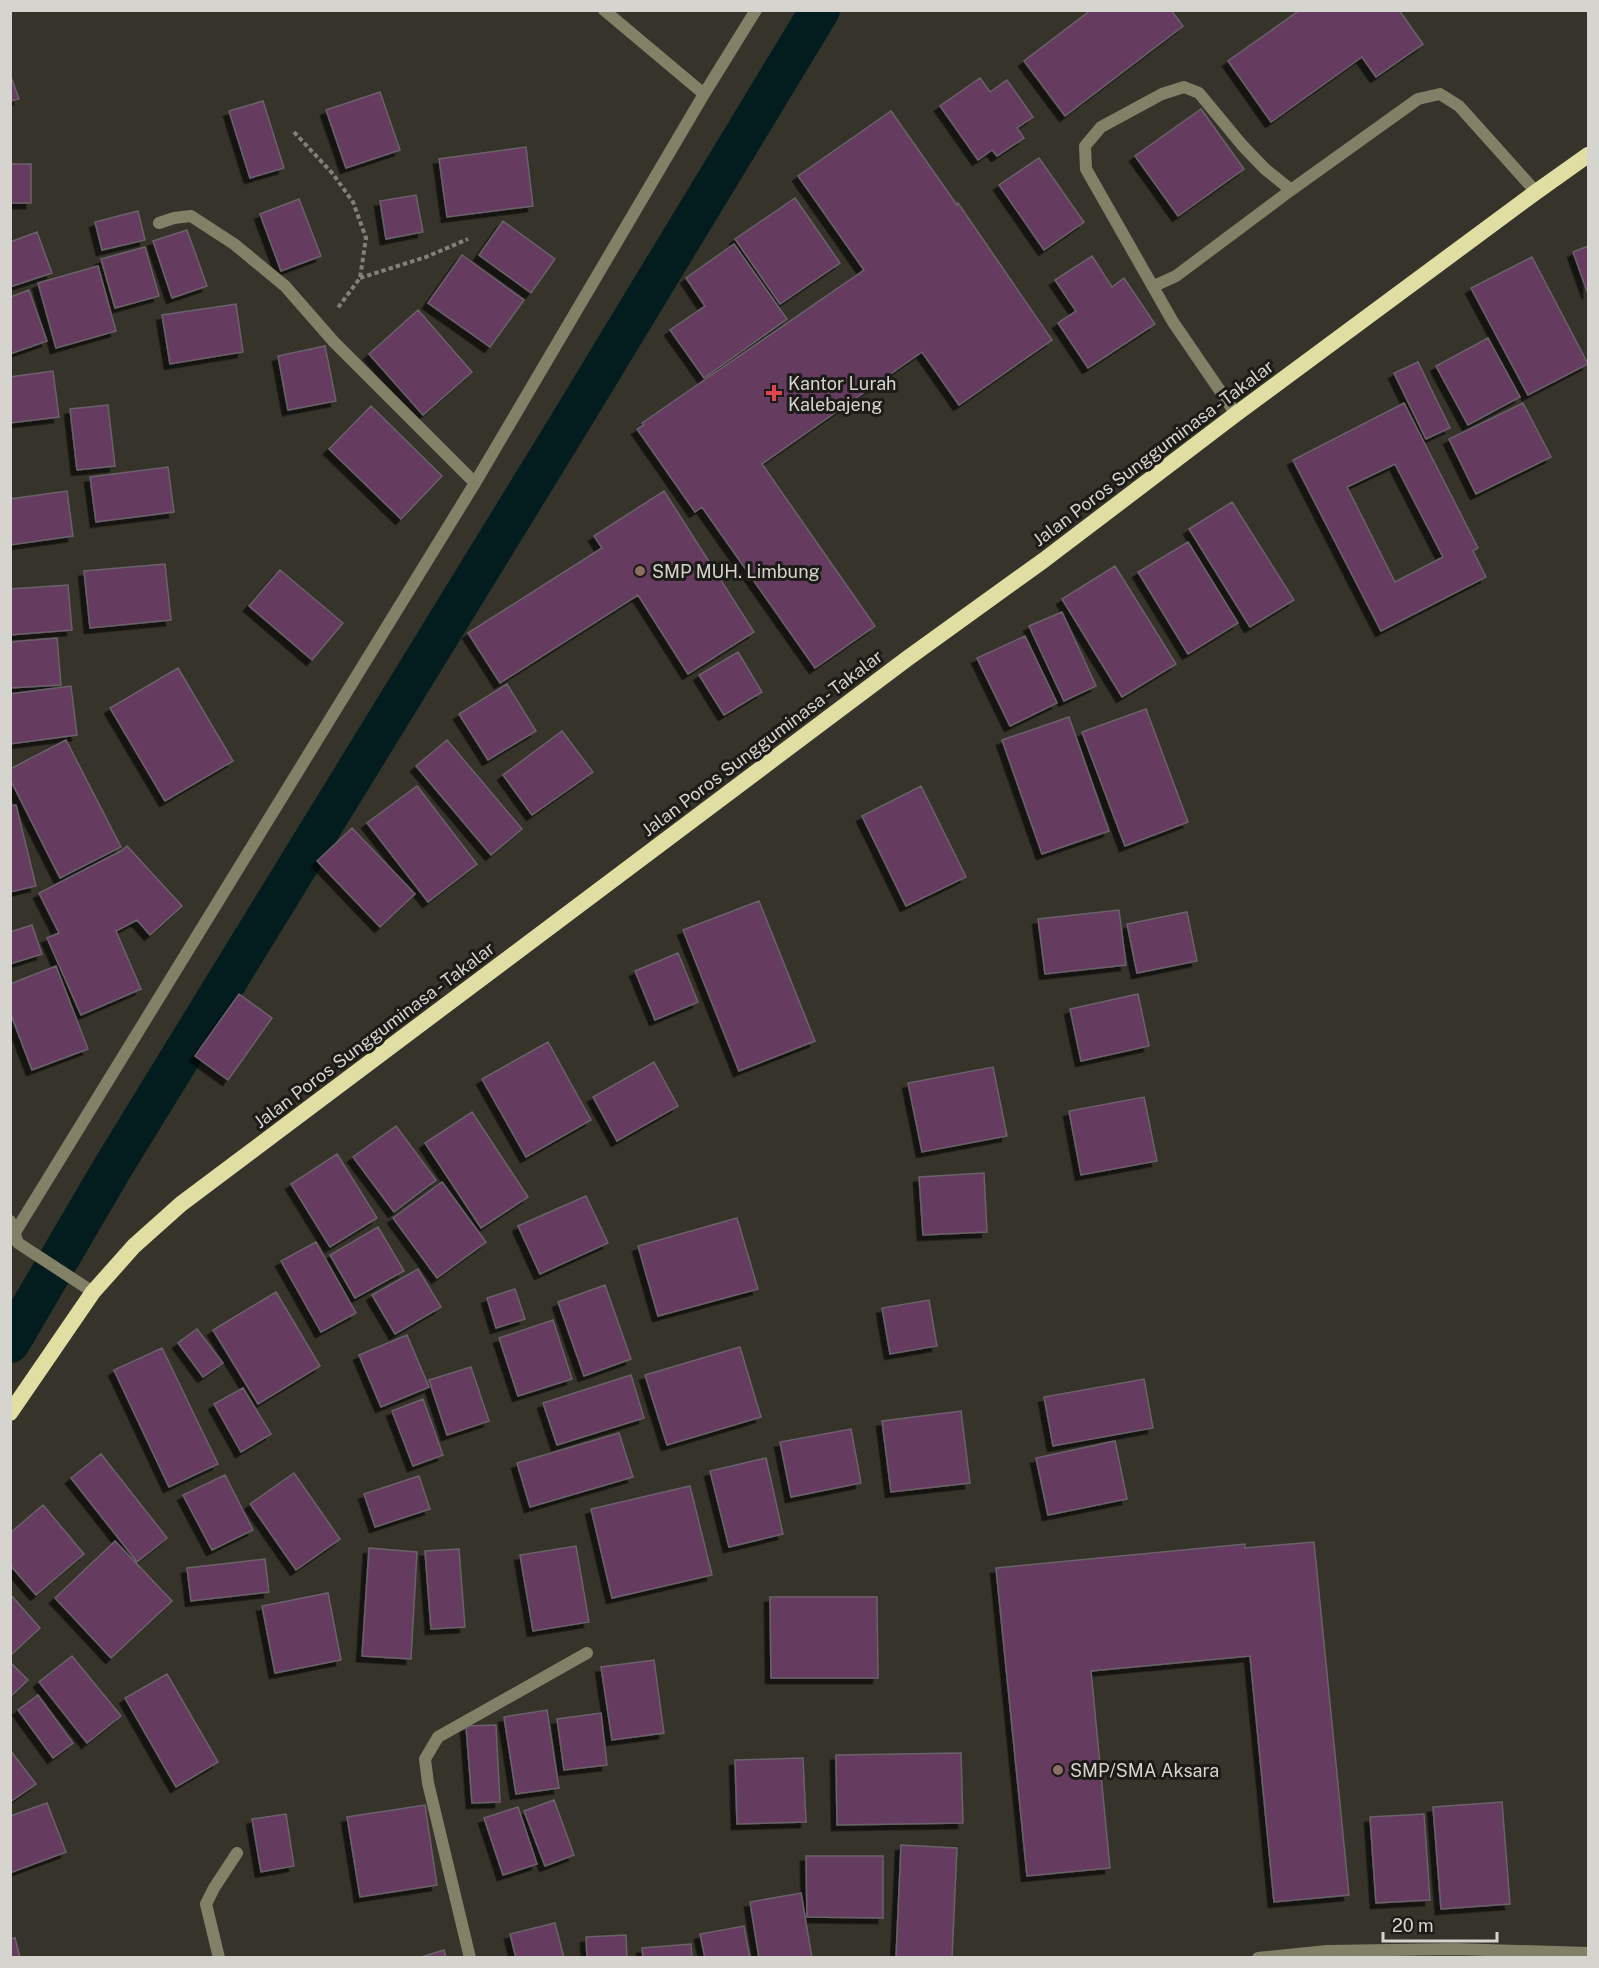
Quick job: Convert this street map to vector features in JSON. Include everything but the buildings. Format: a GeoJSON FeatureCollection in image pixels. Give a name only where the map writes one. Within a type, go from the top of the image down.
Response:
{"type":"FeatureCollection","features":[{"type":"Feature","properties":{"kind":"highway","name":"Jalan Poros Sungguminasa - Takalar"},"geometry":{"type":"LineString","coordinates":[[10,1413],[93,1292],[134,1246],[182,1204],[908,658],[1044,560],[1236,414],[1588,156]]}},
{"type":"Feature","properties":{"kind":"street"},"geometry":{"type":"LineString","coordinates":[[604,10],[705,94]]}},
{"type":"Feature","properties":{"kind":"street"},"geometry":{"type":"LineString","coordinates":[[16,1239],[475,483],[756,10]]}},
{"type":"Feature","properties":{"kind":"street"},"geometry":{"type":"LineString","coordinates":[[1236,414],[1173,322],[1086,169],[1085,146],[1101,128],[1162,94],[1184,87],[1199,93],[1265,169],[1291,190]]}},
{"type":"Feature","properties":{"kind":"street"},"geometry":{"type":"LineString","coordinates":[[1154,286],[1176,276],[1418,99],[1440,94],[1459,106],[1536,192]]}},
{"type":"Feature","properties":{"kind":"street"},"geometry":{"type":"LineString","coordinates":[[159,223],[190,216],[234,244],[285,286],[322,329],[475,483]]}},
{"type":"Feature","properties":{"kind":"street"},"geometry":{"type":"LineString","coordinates":[[10,1221],[16,1239],[93,1292]]}},
{"type":"Feature","properties":{"kind":"street"},"geometry":{"type":"LineString","coordinates":[[470,1958],[428,1783],[425,1759],[438,1737],[588,1653]]}},
{"type":"Feature","properties":{"kind":"street"},"geometry":{"type":"LineString","coordinates":[[219,1958],[206,1904],[222,1874],[237,1853]]}},
{"type":"Feature","properties":{"kind":"street"},"geometry":{"type":"LineString","coordinates":[[1258,1958],[1327,1951],[1454,1949],[1588,1953]]}},
{"type":"Feature","properties":{"kind":"path"},"geometry":{"type":"LineString","coordinates":[[294,132],[333,174],[353,202],[366,238],[360,278],[322,329]]}},
{"type":"Feature","properties":{"kind":"path"},"geometry":{"type":"LineString","coordinates":[[360,278],[426,257],[468,239]]}},
{"type":"Feature","properties":{"kind":"waterway"},"geometry":{"type":"LineString","coordinates":[[10,1343],[113,1167],[820,10]]}},
{"type":"Feature","properties":{"kind":"place","name":"Kantor Lurah Kalebajeng"},"geometry":{"type":"Point","coordinates":[774,393]}},
{"type":"Feature","properties":{"kind":"place","name":"SMP MUH. Limbung"},"geometry":{"type":"Point","coordinates":[640,571]}},
{"type":"Feature","properties":{"kind":"place","name":"SMP/SMA Aksara"},"geometry":{"type":"Point","coordinates":[1058,1770]}}]}
